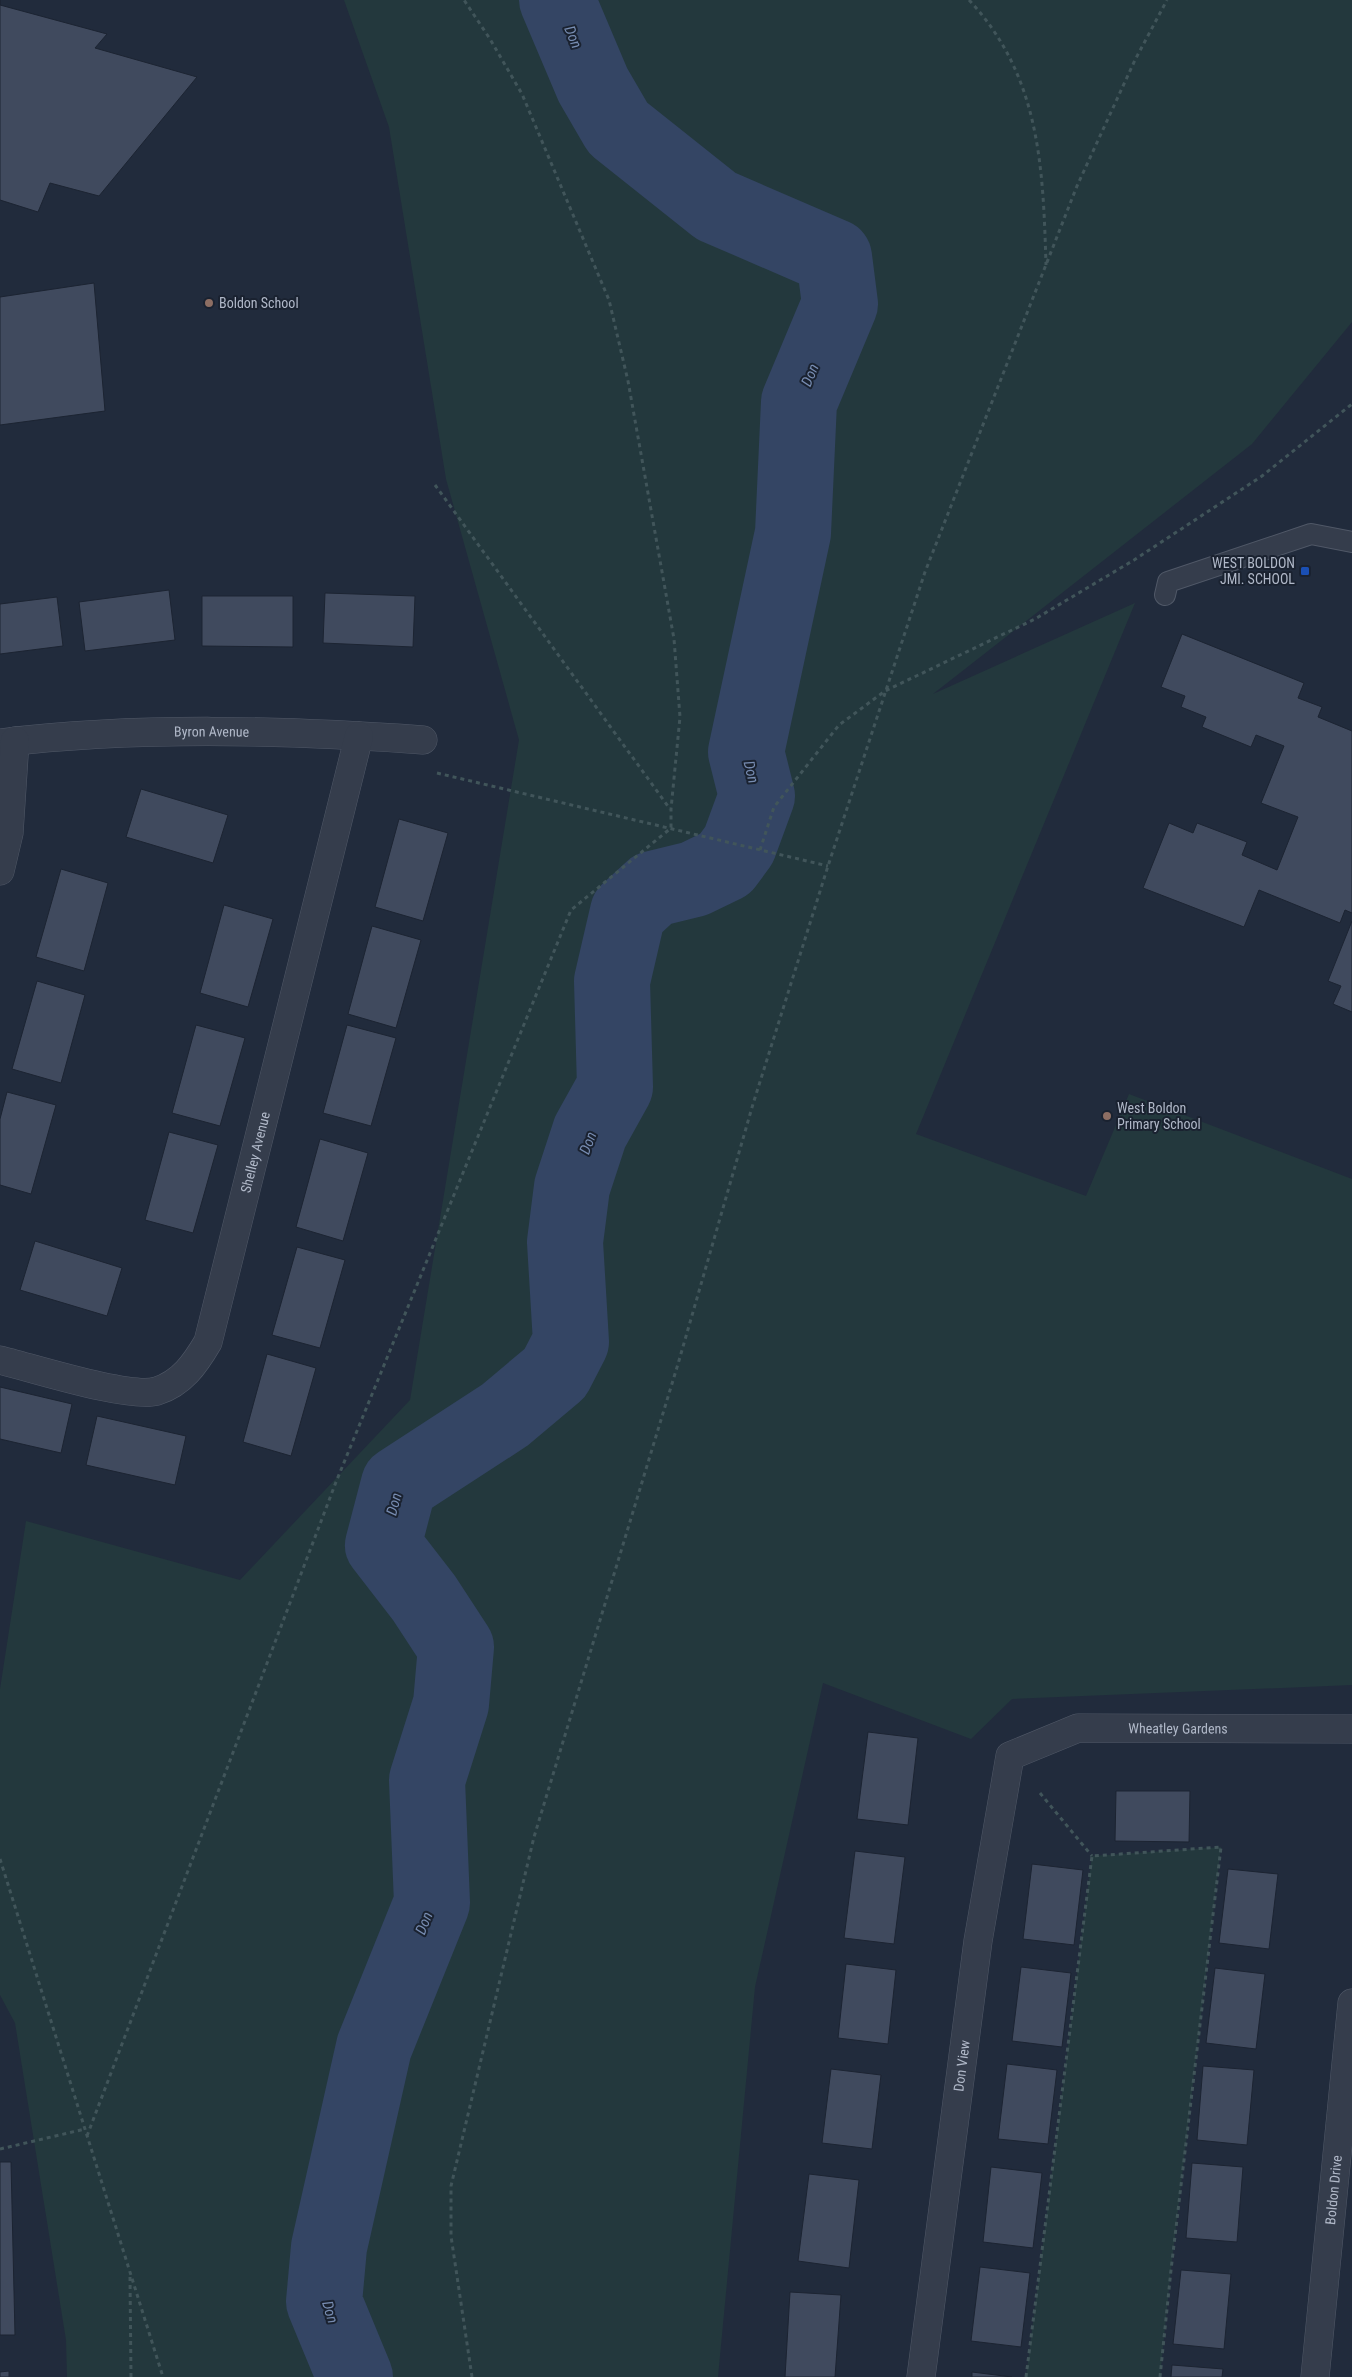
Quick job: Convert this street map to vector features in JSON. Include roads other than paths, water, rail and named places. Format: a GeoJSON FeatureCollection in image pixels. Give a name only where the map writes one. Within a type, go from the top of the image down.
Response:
{"type":"FeatureCollection","features":[{"type":"Feature","properties":{"kind":"street","name":"Byron Avenue"},"geometry":{"type":"LineString","coordinates":[[8,742],[151,733],[262,732],[423,740]]}},
{"type":"Feature","properties":{"kind":"street","name":"Shelley Avenue"},"geometry":{"type":"LineString","coordinates":[[0,1360],[133,1393],[156,1391],[176,1382],[194,1366],[208,1342],[359,736]]}},
{"type":"Feature","properties":{"kind":"street"},"geometry":{"type":"LineString","coordinates":[[0,871],[9,833],[8,742]]}},
{"type":"Feature","properties":{"kind":"street","name":"Wheatley Gardens"},"geometry":{"type":"LineString","coordinates":[[1010,1756],[1078,1728],[1352,1728]]}},
{"type":"Feature","properties":{"kind":"street","name":"Don View"},"geometry":{"type":"LineString","coordinates":[[921,2377],[978,1941],[1010,1756]]}},
{"type":"Feature","properties":{"kind":"street","name":"Boldon Drive"},"geometry":{"type":"LineString","coordinates":[[1315,2377],[1352,2003]]}},
{"type":"Feature","properties":{"kind":"lane"},"geometry":{"type":"LineString","coordinates":[[1165,595],[1168,582],[1310,534],[1352,542]]}},
{"type":"Feature","properties":{"kind":"waterway","name":"Don"},"geometry":{"type":"LineString","coordinates":[[355,2377],[324,2302],[329,2247],[374,2047],[432,1903],[427,1780],[451,1704],[456,1647],[424,1598],[383,1545],[399,1484],[505,1415],[555,1373],[571,1342],[565,1242],[572,1187],[590,1132],[615,1087],[612,981],[628,912],[653,889],[694,879],[725,864],[739,845],[757,796],[746,752],[793,533],[799,402],[840,304],[834,257],[716,206],[618,128],[593,85],[557,0]]}},
{"type":"Feature","properties":{"kind":"place","name":"Boldon School"},"geometry":{"type":"Point","coordinates":[209,303]}},
{"type":"Feature","properties":{"kind":"place","name":"WEST BOLDON JMI. SCHOOL"},"geometry":{"type":"Point","coordinates":[1305,571]}},
{"type":"Feature","properties":{"kind":"place","name":"West Boldon Primary School"},"geometry":{"type":"Point","coordinates":[1107,1116]}}]}
